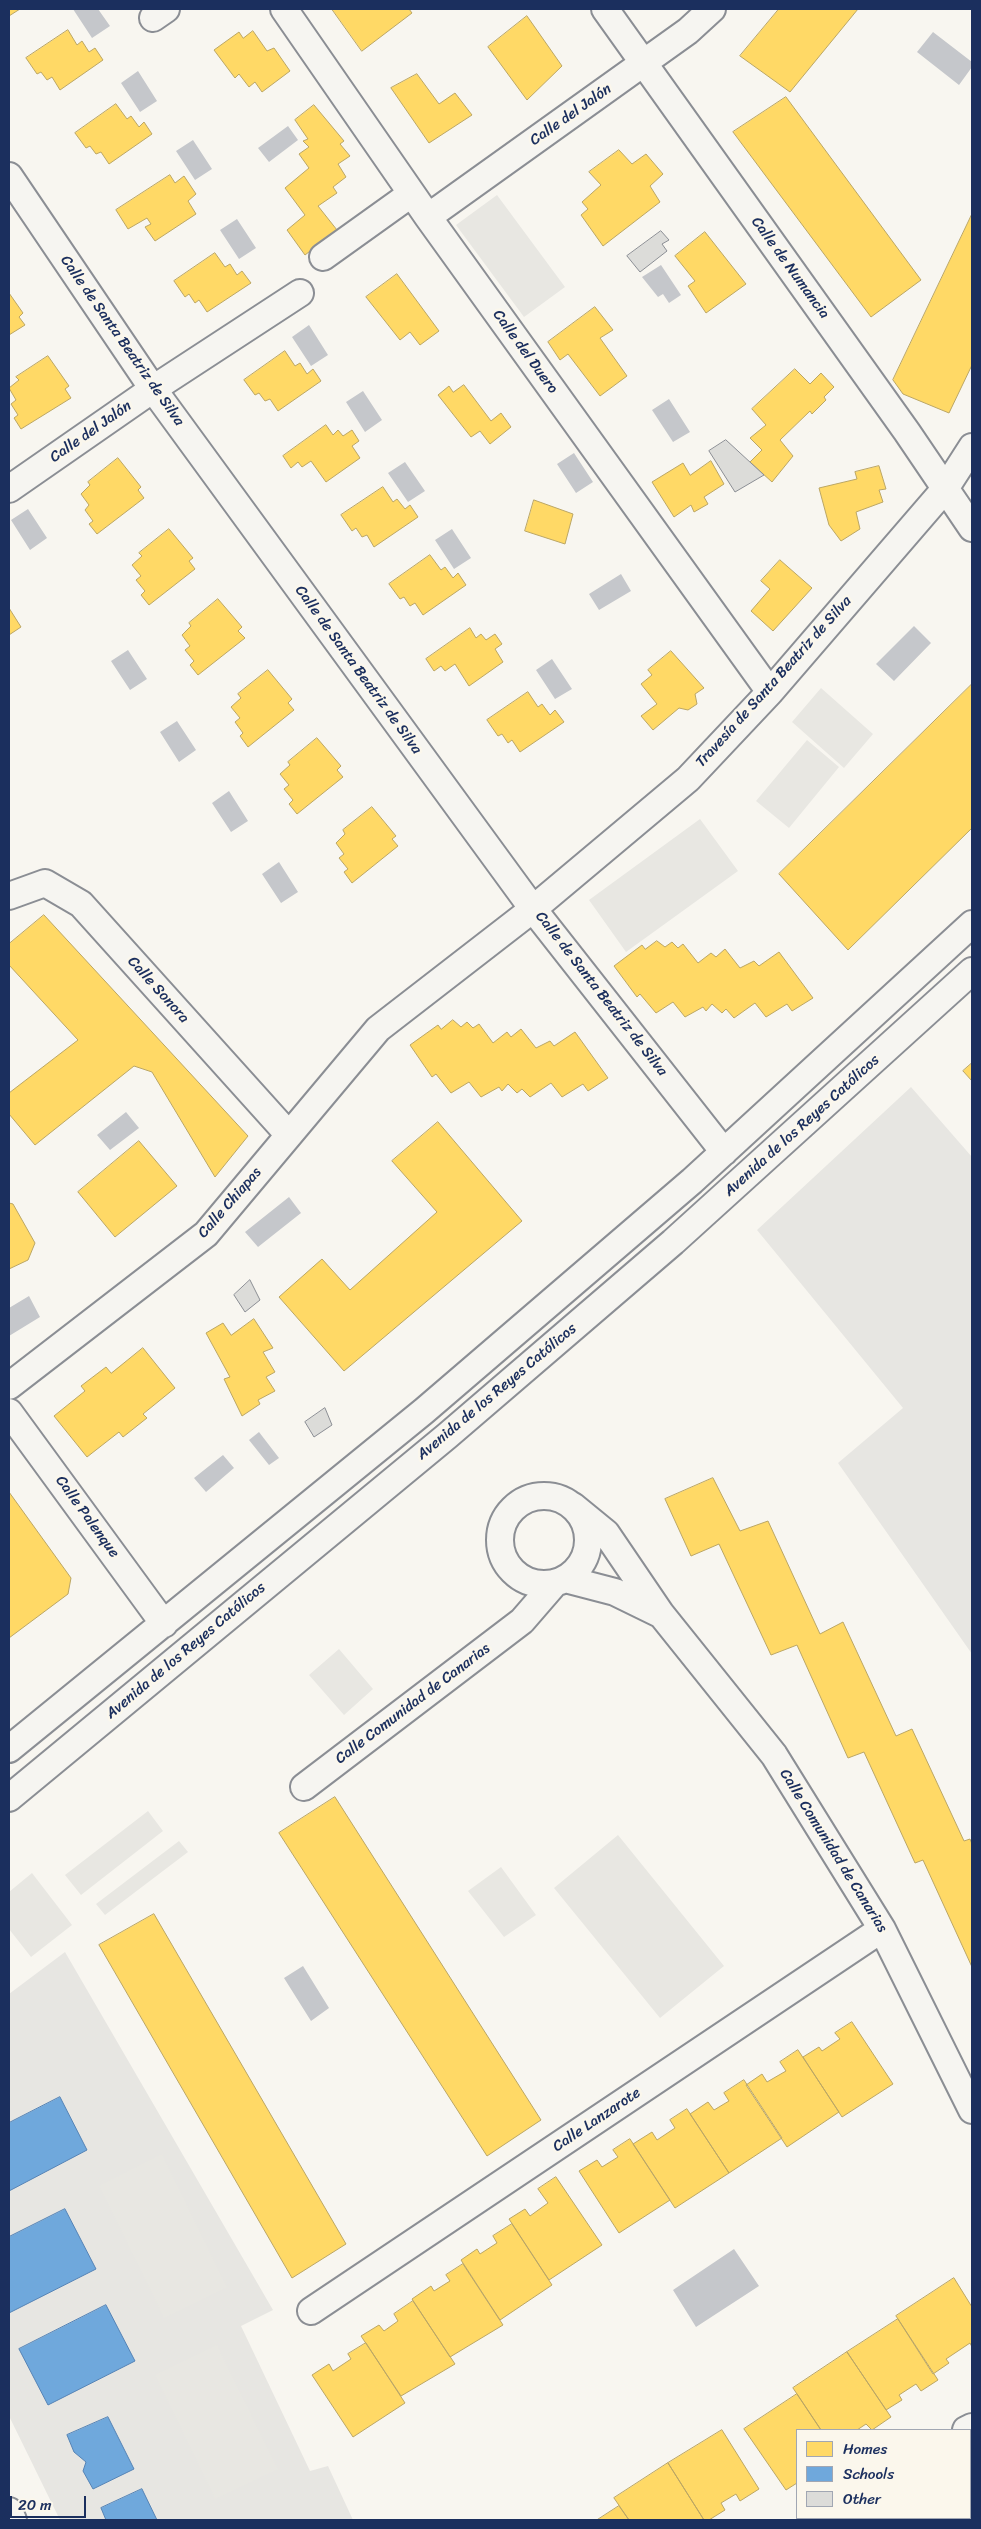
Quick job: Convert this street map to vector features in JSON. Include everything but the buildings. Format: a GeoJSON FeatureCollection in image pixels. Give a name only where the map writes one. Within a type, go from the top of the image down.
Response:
{"type":"FeatureCollection","features":[{"type":"Feature","properties":{"kind":"street","name":"Calle del Duero"},"geometry":{"type":"LineString","coordinates":[[284,9],[411,194],[770,692]]}},
{"type":"Feature","properties":{"kind":"street","name":"Calle de Numancia"},"geometry":{"type":"LineString","coordinates":[[605,9],[907,432],[972,528]]}},
{"type":"Feature","properties":{"kind":"street","name":"Calle del Jalón"},"geometry":{"type":"LineString","coordinates":[[428,217],[688,31],[712,9]]}},
{"type":"Feature","properties":{"kind":"street","name":"Calle de Santa Beatriz de Silva"},"geometry":{"type":"LineString","coordinates":[[9,176],[153,389],[533,909],[724,1152]]}},
{"type":"Feature","properties":{"kind":"street"},"geometry":{"type":"LineString","coordinates":[[324,258],[411,194]]}},
{"type":"Feature","properties":{"kind":"street","name":"Calle del Jalón"},"geometry":{"type":"LineString","coordinates":[[9,489],[153,389],[300,292]]}},
{"type":"Feature","properties":{"kind":"street","name":"Travesía de Santa Beatriz de Silva"},"geometry":{"type":"LineString","coordinates":[[378,1029],[533,909],[688,779],[770,692],[945,489],[972,447]]}},
{"type":"Feature","properties":{"kind":"street","name":"Calle Sonora"},"geometry":{"type":"LineString","coordinates":[[9,896],[45,883],[81,904],[289,1134]]}},
{"type":"Feature","properties":{"kind":"street"},"geometry":{"type":"LineString","coordinates":[[9,1749],[424,1412],[724,1152],[972,924]]}},
{"type":"Feature","properties":{"kind":"street","name":"Avenida de los Reyes Católicos"},"geometry":{"type":"LineString","coordinates":[[9,1798],[447,1436],[673,1242],[972,971]]}},
{"type":"Feature","properties":{"kind":"street","name":"Calle Chiapas"},"geometry":{"type":"LineString","coordinates":[[9,1386],[206,1234],[378,1029]]}},
{"type":"Feature","properties":{"kind":"street","name":"Calle Palenque"},"geometry":{"type":"LineString","coordinates":[[9,1412],[164,1624]]}},
{"type":"Feature","properties":{"kind":"street"},"geometry":{"type":"LineString","coordinates":[[536,1496],[562,1499],[573,1506],[582,1515],[587,1527],[589,1540],[582,1564],[560,1582],[532,1583],[520,1577],[510,1568],[503,1557],[500,1544],[501,1530],[505,1518],[524,1500],[536,1496]]}},
{"type":"Feature","properties":{"kind":"street","name":"Calle Comunidad de Canarias"},"geometry":{"type":"LineString","coordinates":[[573,1506],[606,1533],[661,1614],[774,1755],[882,1929],[972,2110]]}},
{"type":"Feature","properties":{"kind":"street"},"geometry":{"type":"LineString","coordinates":[[520,1577],[522,1620]]}},
{"type":"Feature","properties":{"kind":"street","name":"Calle Comunidad de Canarias"},"geometry":{"type":"LineString","coordinates":[[304,1787],[522,1620],[560,1582],[615,1592],[661,1614]]}},
{"type":"Feature","properties":{"kind":"street","name":"Calle Lanzarote"},"geometry":{"type":"LineString","coordinates":[[311,2311],[882,1929]]}},
{"type":"Feature","properties":{"kind":"street"},"geometry":{"type":"LineString","coordinates":[[9,2511],[13,2520]]}},
{"type":"Feature","properties":{"kind":"shaded area"},"geometry":{"type":"Polygon","coordinates":[[[73,9],[98,9],[110,26],[92,38],[73,9]]]}},
{"type":"Feature","properties":{"kind":"shaded area"},"geometry":{"type":"Polygon","coordinates":[[[933,32],[972,62],[972,67],[959,85],[917,52],[933,32]]]}},
{"type":"Feature","properties":{"kind":"shaded area"},"geometry":{"type":"Polygon","coordinates":[[[138,71],[157,101],[140,112],[121,83],[138,71]]]}},
{"type":"Feature","properties":{"kind":"shaded area"},"geometry":{"type":"Polygon","coordinates":[[[288,126],[298,140],[269,162],[258,148],[288,126]]]}},
{"type":"Feature","properties":{"kind":"shaded area"},"geometry":{"type":"Polygon","coordinates":[[[193,140],[212,169],[195,180],[176,151],[193,140]]]}},
{"type":"Feature","properties":{"kind":"shaded area"},"geometry":{"type":"Polygon","coordinates":[[[497,195],[565,287],[524,317],[456,225],[497,195]]]}},
{"type":"Feature","properties":{"kind":"shaded area"},"geometry":{"type":"Polygon","coordinates":[[[237,219],[256,248],[239,259],[220,230],[237,219]]]}},
{"type":"Feature","properties":{"kind":"shaded area"},"geometry":{"type":"Polygon","coordinates":[[[661,265],[681,295],[669,303],[663,294],[658,297],[642,277],[661,265]]]}},
{"type":"Feature","properties":{"kind":"shaded area"},"geometry":{"type":"Polygon","coordinates":[[[309,325],[328,355],[311,366],[292,337],[309,325]]]}},
{"type":"Feature","properties":{"kind":"shaded area"},"geometry":{"type":"Polygon","coordinates":[[[363,391],[382,420],[365,432],[346,402],[363,391]]]}},
{"type":"Feature","properties":{"kind":"shaded area"},"geometry":{"type":"Polygon","coordinates":[[[669,399],[690,432],[673,442],[652,410],[669,399]]]}},
{"type":"Feature","properties":{"kind":"shaded area"},"geometry":{"type":"Polygon","coordinates":[[[574,453],[593,482],[576,493],[557,464],[574,453]]]}},
{"type":"Feature","properties":{"kind":"shaded area"},"geometry":{"type":"Polygon","coordinates":[[[405,462],[425,491],[408,502],[388,473],[405,462]]]}},
{"type":"Feature","properties":{"kind":"shaded area"},"geometry":{"type":"Polygon","coordinates":[[[28,509],[47,538],[30,550],[11,520],[28,509]]]}},
{"type":"Feature","properties":{"kind":"shaded area"},"geometry":{"type":"Polygon","coordinates":[[[452,529],[471,558],[454,569],[435,540],[452,529]]]}},
{"type":"Feature","properties":{"kind":"shaded area"},"geometry":{"type":"Polygon","coordinates":[[[621,574],[631,591],[599,610],[589,594],[621,574]]]}},
{"type":"Feature","properties":{"kind":"shaded area"},"geometry":{"type":"Polygon","coordinates":[[[914,626],[931,643],[894,681],[876,664],[914,626]]]}},
{"type":"Feature","properties":{"kind":"shaded area"},"geometry":{"type":"Polygon","coordinates":[[[128,650],[147,679],[130,690],[111,661],[128,650]]]}},
{"type":"Feature","properties":{"kind":"shaded area"},"geometry":{"type":"Polygon","coordinates":[[[552,659],[572,689],[555,699],[536,670],[552,659]]]}},
{"type":"Feature","properties":{"kind":"shaded area"},"geometry":{"type":"Polygon","coordinates":[[[821,688],[873,734],[844,768],[792,722],[821,688]]]}},
{"type":"Feature","properties":{"kind":"shaded area"},"geometry":{"type":"Polygon","coordinates":[[[177,721],[196,750],[179,762],[160,732],[177,721]]]}},
{"type":"Feature","properties":{"kind":"shaded area"},"geometry":{"type":"Polygon","coordinates":[[[807,740],[839,767],[789,828],[756,801],[807,740]]]}},
{"type":"Feature","properties":{"kind":"shaded area"},"geometry":{"type":"Polygon","coordinates":[[[229,791],[248,821],[231,832],[212,803],[229,791]]]}},
{"type":"Feature","properties":{"kind":"shaded area"},"geometry":{"type":"Polygon","coordinates":[[[700,819],[738,871],[626,952],[589,900],[700,819]]]}},
{"type":"Feature","properties":{"kind":"shaded area"},"geometry":{"type":"Polygon","coordinates":[[[279,862],[298,892],[281,903],[262,874],[279,862]]]}},
{"type":"Feature","properties":{"kind":"shaded area"},"geometry":{"type":"Polygon","coordinates":[[[911,1087],[972,1157],[972,1654],[838,1463],[903,1408],[757,1230],[911,1087]]]}},
{"type":"Feature","properties":{"kind":"shaded area"},"geometry":{"type":"Polygon","coordinates":[[[126,1112],[139,1128],[110,1150],[97,1135],[126,1112]]]}},
{"type":"Feature","properties":{"kind":"shaded area"},"geometry":{"type":"Polygon","coordinates":[[[289,1197],[301,1213],[258,1247],[245,1232],[289,1197]]]}},
{"type":"Feature","properties":{"kind":"shaded area"},"geometry":{"type":"Polygon","coordinates":[[[29,1296],[40,1317],[9,1336],[9,1308],[29,1296]]]}},
{"type":"Feature","properties":{"kind":"shaded area"},"geometry":{"type":"Polygon","coordinates":[[[259,1432],[279,1458],[269,1465],[249,1440],[259,1432]]]}},
{"type":"Feature","properties":{"kind":"shaded area"},"geometry":{"type":"Polygon","coordinates":[[[223,1455],[234,1468],[206,1492],[194,1478],[223,1455]]]}},
{"type":"Feature","properties":{"kind":"shaded area"},"geometry":{"type":"Polygon","coordinates":[[[339,1649],[373,1689],[344,1715],[309,1675],[339,1649]]]}},
{"type":"Feature","properties":{"kind":"shaded area"},"geometry":{"type":"Polygon","coordinates":[[[148,1811],[163,1831],[81,1895],[65,1875],[148,1811]]]}},
{"type":"Feature","properties":{"kind":"shaded area"},"geometry":{"type":"Polygon","coordinates":[[[618,1835],[724,1966],[660,2018],[554,1888],[618,1835]]]}},
{"type":"Feature","properties":{"kind":"shaded area"},"geometry":{"type":"Polygon","coordinates":[[[179,1841],[188,1852],[105,1915],[96,1904],[179,1841]]]}},
{"type":"Feature","properties":{"kind":"shaded area"},"geometry":{"type":"Polygon","coordinates":[[[501,1867],[536,1915],[504,1937],[468,1891],[501,1867]]]}},
{"type":"Feature","properties":{"kind":"shaded area"},"geometry":{"type":"Polygon","coordinates":[[[32,1873],[72,1925],[31,1957],[9,1929],[9,1892],[32,1873]]]}},
{"type":"Feature","properties":{"kind":"shaded area"},"geometry":{"type":"Polygon","coordinates":[[[65,1952],[273,2310],[241,2326],[310,2471],[328,2466],[353,2520],[60,2520],[9,2416],[9,1994],[65,1952]]]}},
{"type":"Feature","properties":{"kind":"shaded area"},"geometry":{"type":"Polygon","coordinates":[[[303,1966],[329,2008],[311,2021],[284,1978],[303,1966]]]}},
{"type":"Feature","properties":{"kind":"shaded area"},"geometry":{"type":"Polygon","coordinates":[[[162,2154],[227,2287],[164,2318],[99,2186],[162,2154]]]}},
{"type":"Feature","properties":{"kind":"shaded area"},"geometry":{"type":"Polygon","coordinates":[[[734,2249],[759,2286],[696,2327],[673,2290],[734,2249]]]}},
{"type":"Feature","properties":{"kind":"shaded area"},"geometry":{"type":"Polygon","coordinates":[[[217,2345],[278,2469],[215,2499],[155,2375],[217,2345]]]}}]}
